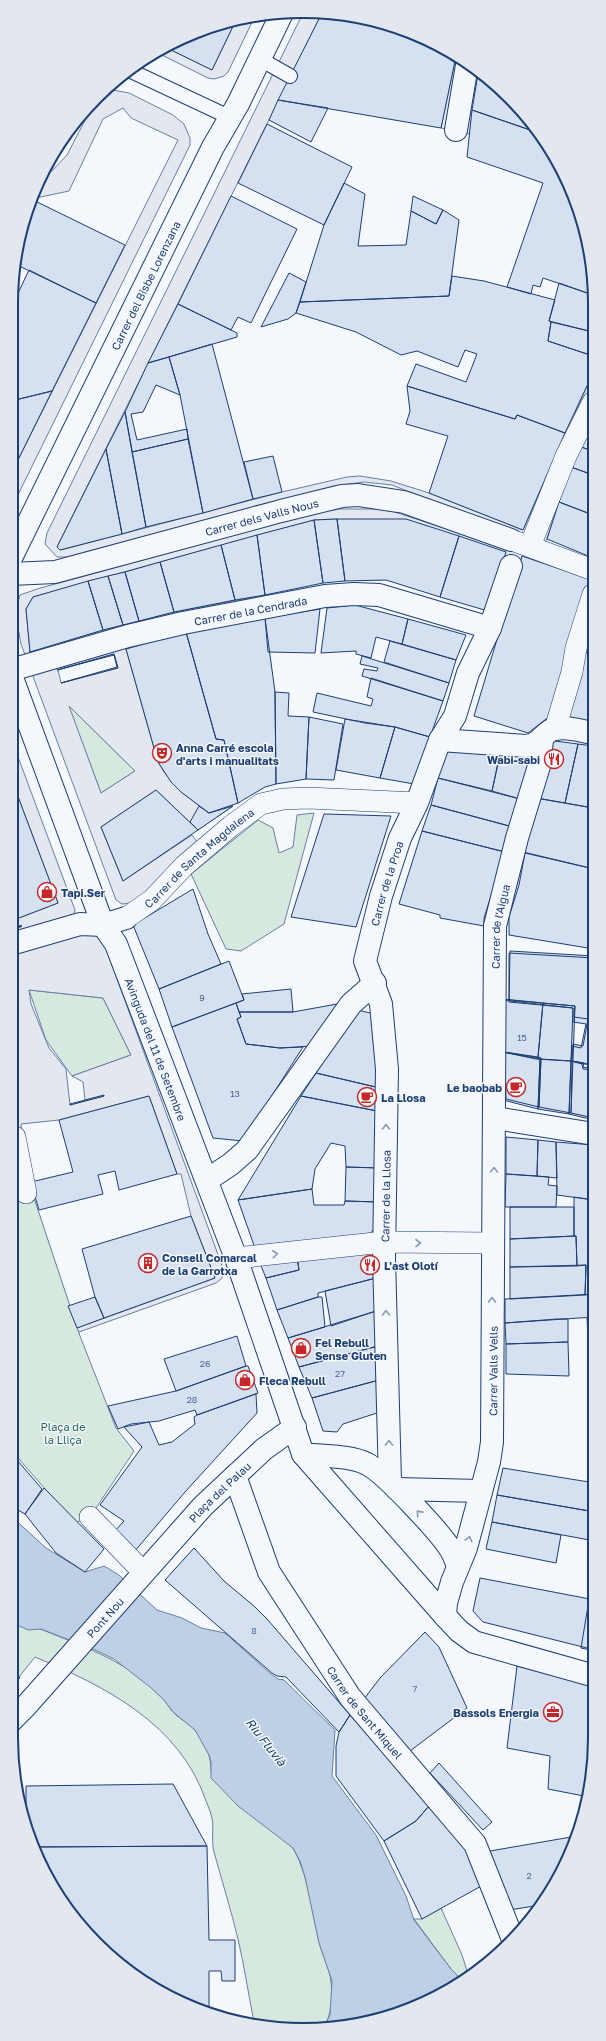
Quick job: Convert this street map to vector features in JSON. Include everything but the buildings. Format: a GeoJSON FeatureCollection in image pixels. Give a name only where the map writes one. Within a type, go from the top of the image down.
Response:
{"type":"FeatureCollection","features":[{"type":"Feature","properties":{"kind":"street","name":"Carrer del Bisbe Lorenzana"},"geometry":{"type":"LineString","coordinates":[[18,544],[229,117],[238,104],[279,19]]}},
{"type":"Feature","properties":{"kind":"street"},"geometry":{"type":"LineString","coordinates":[[456,130],[466,70]]}},
{"type":"Feature","properties":{"kind":"street","name":"Carrer de la Proa"},"geometry":{"type":"LineString","coordinates":[[375,983],[365,961],[367,948],[381,896],[400,838],[417,803],[440,740],[455,716],[468,673],[490,628],[520,543],[588,412]]}},
{"type":"Feature","properties":{"kind":"street","name":"Carrer dels Valls Nous"},"geometry":{"type":"LineString","coordinates":[[18,574],[55,572],[281,511],[337,497],[358,495],[404,502],[520,543]]}},
{"type":"Feature","properties":{"kind":"street"},"geometry":{"type":"LineString","coordinates":[[520,543],[588,568]]}},
{"type":"Feature","properties":{"kind":"street","name":"Carrer de la Cendrada"},"geometry":{"type":"LineString","coordinates":[[18,668],[128,636],[183,623],[324,596],[354,594],[379,595],[490,628]]}},
{"type":"Feature","properties":{"kind":"street"},"geometry":{"type":"LineString","coordinates":[[548,735],[572,672],[576,648],[588,610]]}},
{"type":"Feature","properties":{"kind":"street","name":"Avinguda del 11 de Setembre"},"geometry":{"type":"LineString","coordinates":[[18,694],[103,925],[116,944],[207,1180],[295,1427]]}},
{"type":"Feature","properties":{"kind":"street"},"geometry":{"type":"LineString","coordinates":[[455,716],[458,732],[469,742]]}},
{"type":"Feature","properties":{"kind":"street"},"geometry":{"type":"LineString","coordinates":[[440,740],[526,746],[535,745],[548,735],[564,729],[588,732]]}},
{"type":"Feature","properties":{"kind":"street","name":"Carrer de l'Aigua"},"geometry":{"type":"LineString","coordinates":[[495,1118],[495,926],[513,852],[548,735]]}},
{"type":"Feature","properties":{"kind":"street","name":"Carrer de Santa Magdalena"},"geometry":{"type":"LineString","coordinates":[[126,918],[152,900],[184,866],[231,826],[261,804],[283,799],[308,798],[417,803]]}},
{"type":"Feature","properties":{"kind":"street"},"geometry":{"type":"LineString","coordinates":[[18,942],[80,924],[103,925],[126,918]]}},
{"type":"Feature","properties":{"kind":"street"},"geometry":{"type":"LineString","coordinates":[[207,1180],[231,1164],[247,1150],[351,1004],[375,983]]}},
{"type":"Feature","properties":{"kind":"street","name":"Carrer de la Llosa"},"geometry":{"type":"LineString","coordinates":[[375,983],[382,1010],[387,1069],[384,1242],[394,1485]]}},
{"type":"Feature","properties":{"kind":"street"},"geometry":{"type":"LineString","coordinates":[[495,1118],[588,1133]]}},
{"type":"Feature","properties":{"kind":"street","name":"Carrer Valls Vells"},"geometry":{"type":"LineString","coordinates":[[445,1616],[449,1594],[458,1566],[466,1548],[489,1462],[492,1442],[492,1243],[495,1118]]}},
{"type":"Feature","properties":{"kind":"street"},"geometry":{"type":"LineString","coordinates":[[18,1152],[26,1193]]}},
{"type":"Feature","properties":{"kind":"street"},"geometry":{"type":"LineString","coordinates":[[236,1258],[384,1242],[492,1243]]}},
{"type":"Feature","properties":{"kind":"street"},"geometry":{"type":"LineString","coordinates":[[295,1427],[303,1454],[445,1616],[466,1637],[474,1642],[588,1674]]}},
{"type":"Feature","properties":{"kind":"street","name":"Plaça del Palau"},"geometry":{"type":"LineString","coordinates":[[138,1579],[203,1506],[264,1449],[295,1427]]}},
{"type":"Feature","properties":{"kind":"street"},"geometry":{"type":"LineString","coordinates":[[303,1454],[354,1459],[368,1464],[394,1485],[452,1551],[458,1566]]}},
{"type":"Feature","properties":{"kind":"street","name":"Carrer de Sant Miquel"},"geometry":{"type":"LineString","coordinates":[[235,1476],[269,1572],[309,1632],[338,1682],[475,1844],[511,1933]]}},
{"type":"Feature","properties":{"kind":"street"},"geometry":{"type":"LineString","coordinates":[[394,1485],[481,1491]]}},
{"type":"Feature","properties":{"kind":"street"},"geometry":{"type":"LineString","coordinates":[[90,1517],[138,1579]]}},
{"type":"Feature","properties":{"kind":"street","name":"Pont Nou"},"geometry":{"type":"LineString","coordinates":[[18,1714],[138,1579]]}},
{"type":"Feature","properties":{"kind":"lane"},"geometry":{"type":"LineString","coordinates":[[260,59],[290,76]]}},
{"type":"Feature","properties":{"kind":"lane"},"geometry":{"type":"LineString","coordinates":[[135,73],[229,117]]}},
{"type":"Feature","properties":{"kind":"green space"},"geometry":{"type":"Polygon","coordinates":[[[68,705],[135,771],[101,793],[68,705]]]}},
{"type":"Feature","properties":{"kind":"green space"},"geometry":{"type":"Polygon","coordinates":[[[314,813],[284,924],[241,951],[226,949],[191,874],[258,820],[273,828],[279,853],[293,847],[297,815],[314,813]]]}},
{"type":"Feature","properties":{"kind":"green space"},"geometry":{"type":"Polygon","coordinates":[[[29,990],[103,998],[131,1055],[72,1076],[46,1040],[29,990]]]}},
{"type":"Feature","properties":{"kind":"green space","name":"Plaça de la Lliça"},"geometry":{"type":"Polygon","coordinates":[[[32,1192],[80,1336],[116,1428],[134,1451],[90,1517],[75,1523],[18,1458],[18,1195],[32,1192]]]}},
{"type":"Feature","properties":{"kind":"green space"},"geometry":{"type":"Polygon","coordinates":[[[18,1625],[43,1630],[76,1643],[108,1658],[138,1676],[164,1700],[179,1718],[190,1725],[202,1740],[210,1759],[211,1771],[293,1848],[303,1870],[319,1941],[330,1977],[332,1994],[331,2007],[327,2022],[303,2023],[254,2019],[238,1939],[214,1852],[212,1816],[194,1774],[178,1750],[159,1729],[137,1711],[88,1681],[35,1657],[18,1678],[18,1625]]]}},
{"type":"Feature","properties":{"kind":"green space"},"geometry":{"type":"Polygon","coordinates":[[[441,1908],[462,1955],[467,1971],[458,1977],[414,1919],[422,1919],[441,1908]]]}},
{"type":"Feature","properties":{"kind":"shaded area"},"geometry":{"type":"Polygon","coordinates":[[[300,18],[319,19],[57,547],[61,550],[282,492],[347,477],[360,476],[391,481],[429,493],[523,530],[588,384],[588,436],[571,467],[539,562],[522,556],[518,569],[337,519],[314,520],[33,597],[26,609],[30,652],[103,630],[174,612],[265,595],[265,618],[186,632],[126,649],[158,762],[164,772],[181,792],[209,813],[233,806],[198,830],[156,790],[101,827],[123,881],[192,835],[197,842],[145,894],[131,903],[122,904],[116,900],[21,644],[18,628],[18,602],[20,595],[37,589],[318,512],[340,509],[380,509],[395,512],[507,549],[513,533],[392,485],[364,482],[334,486],[67,557],[57,557],[45,544],[47,533],[300,18]],[[114,654],[58,670],[61,683],[118,668],[114,654]],[[69,706],[101,793],[135,771],[69,706]]]}},
{"type":"Feature","properties":{"kind":"shaded area"},"geometry":{"type":"Polygon","coordinates":[[[252,22],[228,72],[224,76],[214,79],[208,78],[162,55],[171,50],[212,70],[233,27],[252,22]]]}},
{"type":"Feature","properties":{"kind":"shaded area"},"geometry":{"type":"Polygon","coordinates":[[[455,62],[477,78],[470,134],[441,128],[455,62]]]}},
{"type":"Feature","properties":{"kind":"shaded area"},"geometry":{"type":"Polygon","coordinates":[[[114,90],[129,93],[173,115],[184,124],[190,138],[190,145],[18,495],[18,460],[178,140],[131,118],[123,108],[103,119],[69,191],[39,197],[49,173],[67,155],[85,120],[101,101],[114,90]]]}},
{"type":"Feature","properties":{"kind":"shaded area"},"geometry":{"type":"Polygon","coordinates":[[[18,757],[75,910],[73,917],[18,934],[18,927],[21,926],[18,927],[18,918],[58,903],[18,797],[18,757]]]}},
{"type":"Feature","properties":{"kind":"shaded area"},"geometry":{"type":"Polygon","coordinates":[[[88,931],[102,938],[224,1271],[222,1278],[216,1283],[79,1332],[77,1328],[215,1278],[191,1216],[181,1174],[177,1174],[149,1096],[59,1120],[21,1124],[22,1136],[18,1137],[18,950],[88,931]],[[29,990],[31,1004],[49,1048],[66,1069],[70,1105],[104,1096],[85,1100],[83,1082],[72,1076],[131,1055],[103,998],[29,990]]]}},
{"type":"Feature","properties":{"kind":"water","name":"Riu Fluvià"},"geometry":{"type":"Polygon","coordinates":[[[18,1522],[46,1548],[85,1572],[104,1566],[119,1575],[157,1610],[182,1618],[201,1628],[225,1633],[271,1674],[278,1679],[284,1680],[335,1730],[332,1776],[376,1835],[406,1896],[414,1920],[458,1977],[429,1994],[395,2008],[359,2018],[327,2022],[330,2015],[332,1981],[319,1943],[305,1877],[300,1861],[293,1848],[238,1806],[211,1778],[211,1762],[209,1755],[195,1730],[173,1712],[164,1700],[150,1687],[114,1659],[95,1650],[41,1629],[28,1630],[18,1625],[18,1522]]]}},
{"type":"Feature","properties":{"kind":"wall"},"geometry":{"type":"LineString","coordinates":[[18,927],[21,926],[18,927]]}},
{"type":"Feature","properties":{"kind":"place","name":"Anna Carré escola d'arts i manualitats"},"geometry":{"type":"Point","coordinates":[162,753]}},
{"type":"Feature","properties":{"kind":"place","name":"Wabi-sabi"},"geometry":{"type":"Point","coordinates":[554,759]}},
{"type":"Feature","properties":{"kind":"place","name":"Tapi.Ser"},"geometry":{"type":"Point","coordinates":[47,892]}},
{"type":"Feature","properties":{"kind":"place","name":"Le baobab"},"geometry":{"type":"Point","coordinates":[516,1087]}},
{"type":"Feature","properties":{"kind":"place","name":"La Llosa"},"geometry":{"type":"Point","coordinates":[367,1097]}},
{"type":"Feature","properties":{"kind":"place","name":"Consell Comarcal de la Garrotxa"},"geometry":{"type":"Point","coordinates":[148,1263]}},
{"type":"Feature","properties":{"kind":"place","name":"L'ast Olotí"},"geometry":{"type":"Point","coordinates":[370,1265]}},
{"type":"Feature","properties":{"kind":"place","name":"Fel Rebull Sense Gluten"},"geometry":{"type":"Point","coordinates":[301,1348]}},
{"type":"Feature","properties":{"kind":"place","name":"Fleca Rebull"},"geometry":{"type":"Point","coordinates":[245,1380]}},
{"type":"Feature","properties":{"kind":"place","name":"Bassols Energia"},"geometry":{"type":"Point","coordinates":[553,1712]}}]}
